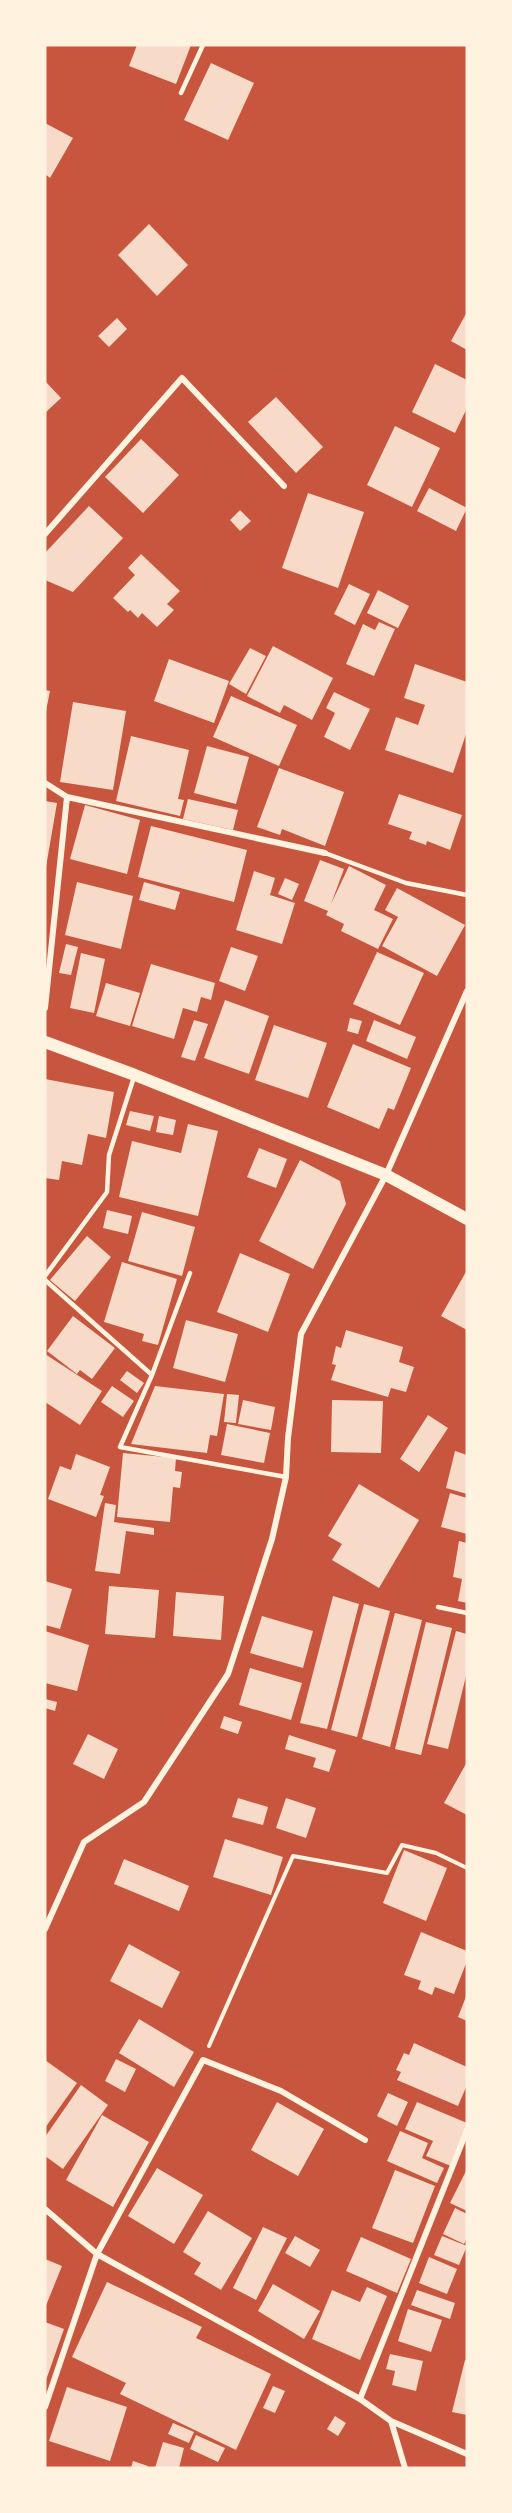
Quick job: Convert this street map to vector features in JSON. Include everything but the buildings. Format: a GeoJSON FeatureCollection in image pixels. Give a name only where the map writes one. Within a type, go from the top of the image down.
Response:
{"type":"FeatureCollection","features":[{"type":"Feature","properties":{"kind":"main road"},"geometry":{"type":"LineString","coordinates":[[45,1042],[135,1075],[386,1175],[467,1219]]}},
{"type":"Feature","properties":{"kind":"street"},"geometry":{"type":"LineString","coordinates":[[45,534],[182,378],[284,486]]}},
{"type":"Feature","properties":{"kind":"street"},"geometry":{"type":"LineString","coordinates":[[45,783],[67,797],[325,853]]}},
{"type":"Feature","properties":{"kind":"street"},"geometry":{"type":"LineString","coordinates":[[45,1008],[67,797]]}},
{"type":"Feature","properties":{"kind":"street"},"geometry":{"type":"LineString","coordinates":[[45,1929],[84,1842],[144,1802],[228,1674],[272,1539],[286,1477],[288,1438],[301,1334],[386,1175],[467,991]]}},
{"type":"Feature","properties":{"kind":"street"},"geometry":{"type":"LineString","coordinates":[[45,2407],[97,2254],[202,2060],[281,2091],[365,2140]]}},
{"type":"Feature","properties":{"kind":"street"},"geometry":{"type":"LineString","coordinates":[[360,2399],[467,2130]]}},
{"type":"Feature","properties":{"kind":"street"},"geometry":{"type":"LineString","coordinates":[[45,2209],[97,2254],[360,2399],[391,2421],[467,2454]]}},
{"type":"Feature","properties":{"kind":"street"},"geometry":{"type":"LineString","coordinates":[[391,2421],[405,2468]]}},
{"type":"Feature","properties":{"kind":"lane"},"geometry":{"type":"LineString","coordinates":[[181,93],[203,45]]}},
{"type":"Feature","properties":{"kind":"lane"},"geometry":{"type":"LineString","coordinates":[[325,853],[406,883],[467,895]]}},
{"type":"Feature","properties":{"kind":"lane"},"geometry":{"type":"LineString","coordinates":[[135,1075],[109,1155],[107,1192],[45,1278],[152,1376]]}},
{"type":"Feature","properties":{"kind":"lane"},"geometry":{"type":"LineString","coordinates":[[190,1273],[152,1376],[120,1447],[286,1477]]}},
{"type":"Feature","properties":{"kind":"lane"},"geometry":{"type":"LineString","coordinates":[[438,1607],[467,1613]]}},
{"type":"Feature","properties":{"kind":"path"},"geometry":{"type":"LineString","coordinates":[[202,2060],[293,1856],[387,1872],[402,1845],[436,1853],[467,1868]]}}]}
